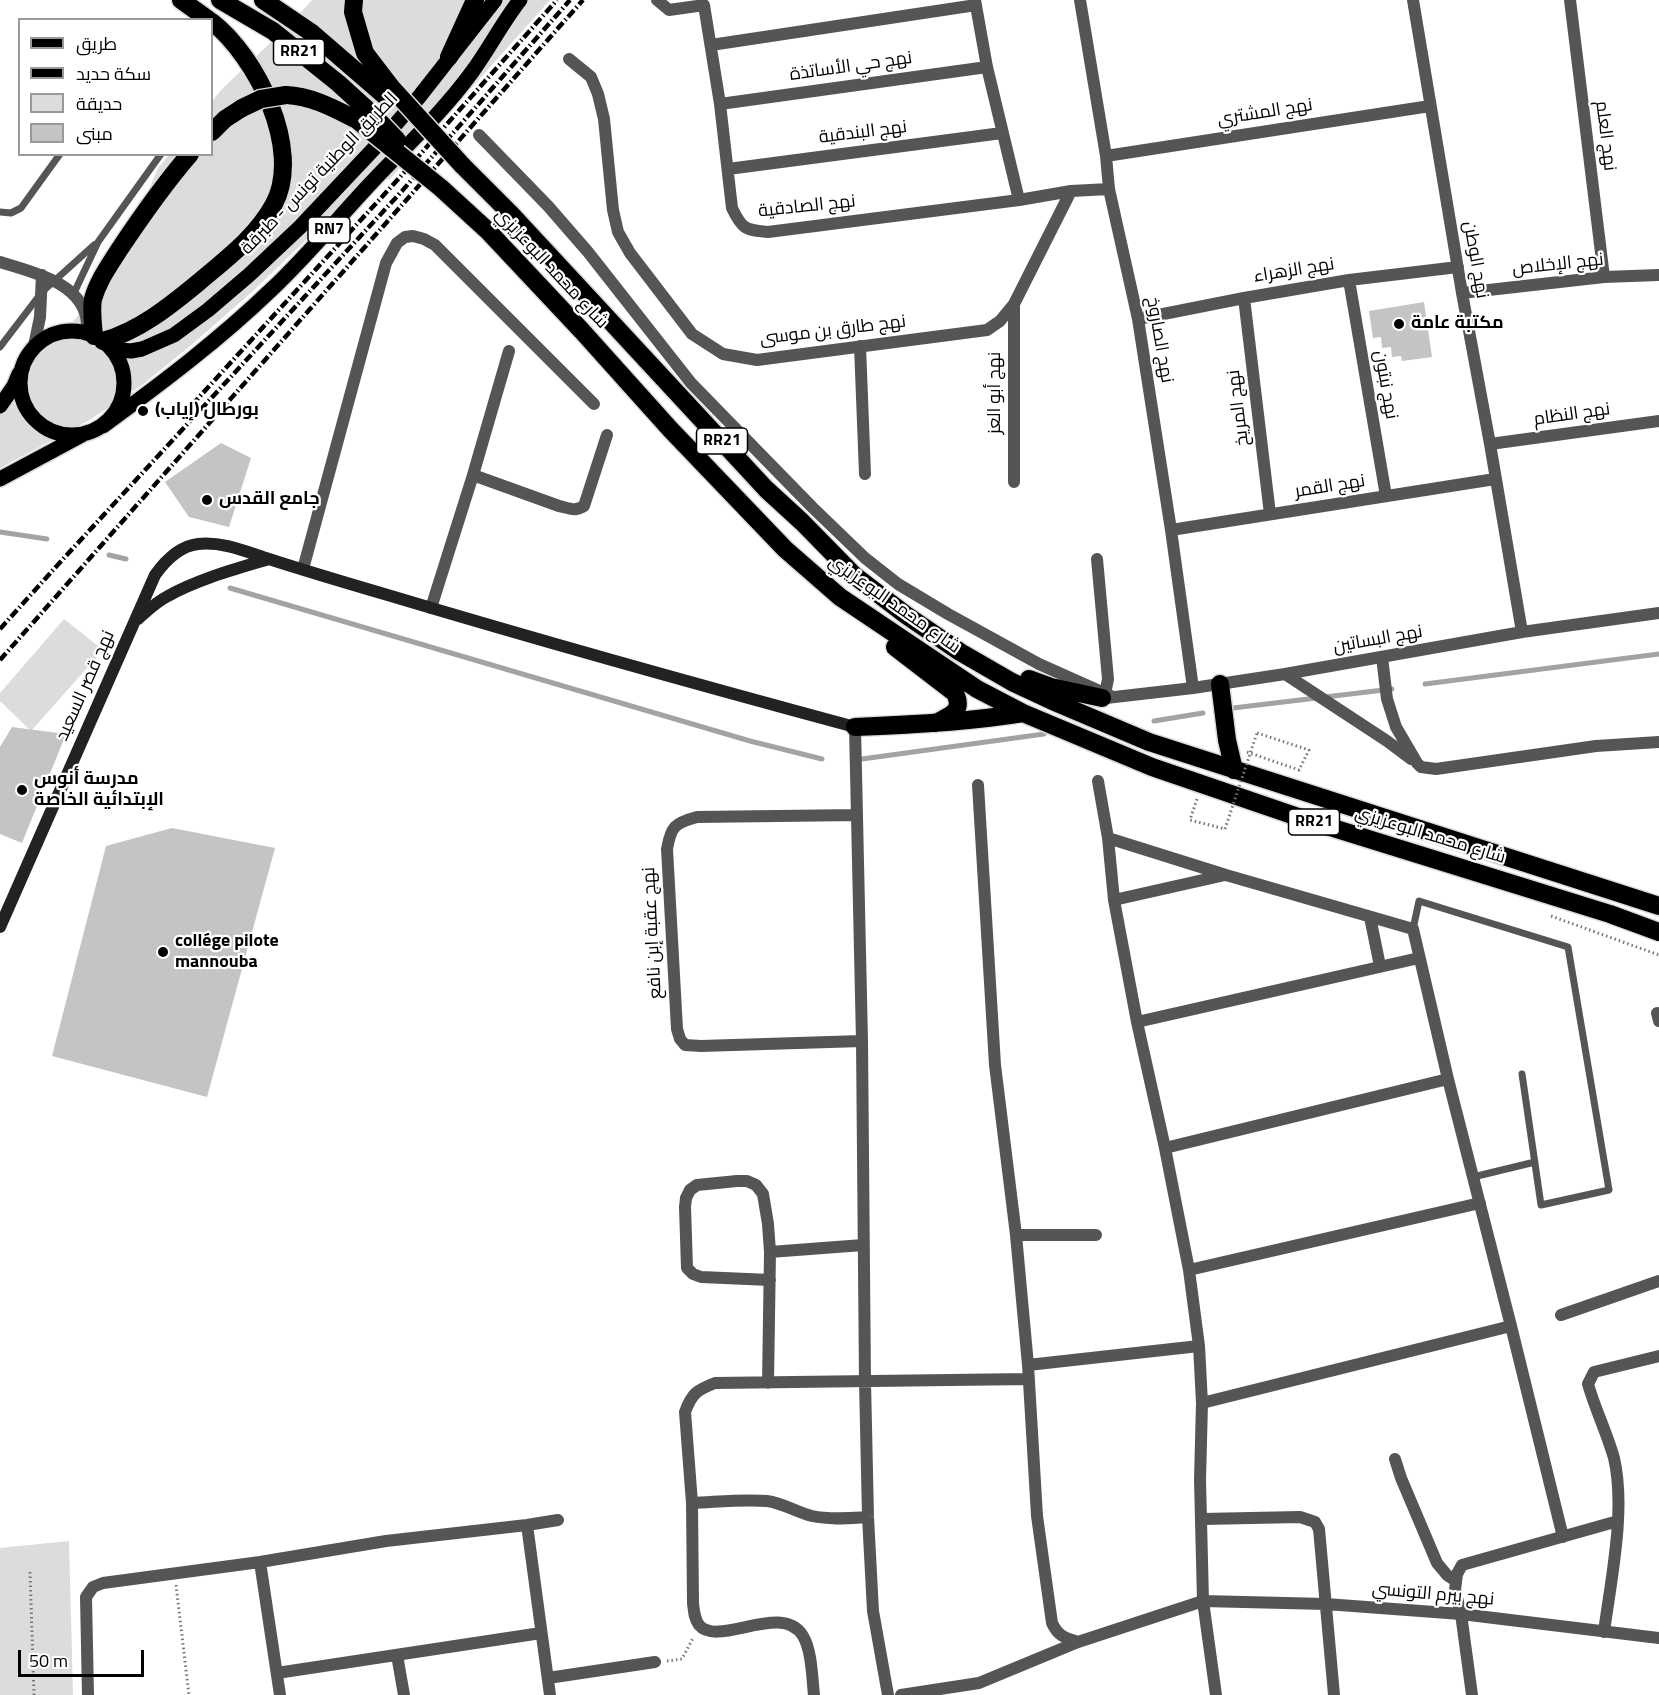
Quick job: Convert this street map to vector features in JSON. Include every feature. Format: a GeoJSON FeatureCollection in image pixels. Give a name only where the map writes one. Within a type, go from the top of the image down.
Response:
{"type":"FeatureCollection","features":[{"type":"Feature","properties":{"kind":"highway"},"geometry":{"type":"LineString","coordinates":[[180,0],[206,18]]}},
{"type":"Feature","properties":{"kind":"highway","name":"RR21"},"geometry":{"type":"LineString","coordinates":[[220,0],[273,31],[338,82],[364,116]]}},
{"type":"Feature","properties":{"kind":"highway","name":"RR21"},"geometry":{"type":"LineString","coordinates":[[263,0],[312,33],[388,91]]}},
{"type":"Feature","properties":{"kind":"highway"},"geometry":{"type":"LineString","coordinates":[[354,0],[353,12],[365,53],[388,91]]}},
{"type":"Feature","properties":{"kind":"highway"},"geometry":{"type":"LineString","coordinates":[[449,57],[475,0]]}},
{"type":"Feature","properties":{"kind":"highway"},"geometry":{"type":"LineString","coordinates":[[188,156],[133,229],[97,287],[93,299],[92,322],[99,340],[127,332],[149,320],[185,293],[239,247],[263,222],[275,202],[282,179],[282,147],[275,120],[254,72],[239,50],[213,23]]}},
{"type":"Feature","properties":{"kind":"highway","name":"شارع محمد البوعزيزي"},"geometry":{"type":"LineString","coordinates":[[388,91],[511,214],[766,489],[855,576],[960,652],[1012,682],[1056,703],[1149,742],[1659,906]]}},
{"type":"Feature","properties":{"kind":"highway"},"geometry":{"type":"LineString","coordinates":[[213,131],[225,119],[242,108],[261,99],[286,95],[302,97],[364,116]]}},
{"type":"Feature","properties":{"kind":"highway","name":"شارع محمد البوعزيزي"},"geometry":{"type":"LineString","coordinates":[[364,116],[488,231],[785,549],[840,597],[977,689],[1023,713],[1152,767],[1301,818],[1610,914],[1659,932]]}},
{"type":"Feature","properties":{"kind":"highway"},"geometry":{"type":"LineString","coordinates":[[840,597],[896,648],[955,693],[958,706],[955,712],[936,723]]}},
{"type":"Feature","properties":{"kind":"highway"},"geometry":{"type":"LineString","coordinates":[[960,652],[1051,687],[1107,696]]}},
{"type":"Feature","properties":{"kind":"highway"},"geometry":{"type":"LineString","coordinates":[[1220,684],[1228,745],[1234,770]]}},
{"type":"Feature","properties":{"kind":"highway"},"geometry":{"type":"LineString","coordinates":[[855,727],[986,719],[1023,713]]}},
{"type":"Feature","properties":{"kind":"highway","name":"RR21"},"geometry":{"type":"LineString","coordinates":[[1618,892],[1659,898]]}},
{"type":"Feature","properties":{"kind":"highway","name":"RR21"},"geometry":{"type":"LineString","coordinates":[[1610,914],[1659,943]]}},
{"type":"Feature","properties":{"kind":"main road","name":"الطريق الوطنية تونس - طبرقة"},"geometry":{"type":"LineString","coordinates":[[99,340],[131,351],[154,345],[174,335],[208,310],[249,275],[300,227],[382,139],[419,97],[495,0]]}},
{"type":"Feature","properties":{"kind":"main road","name":"RN7"},"geometry":{"type":"LineString","coordinates":[[0,479],[103,426],[168,379],[228,330],[273,289],[443,107],[465,81],[520,0]]}},
{"type":"Feature","properties":{"kind":"main road","name":"RN7"},"geometry":{"type":"LineString","coordinates":[[34,346],[62,332],[75,331],[99,340]]}},
{"type":"Feature","properties":{"kind":"main road"},"geometry":{"type":"LineString","coordinates":[[99,340],[118,358],[124,375],[124,390],[118,407],[103,426]]}},
{"type":"Feature","properties":{"kind":"main road"},"geometry":{"type":"LineString","coordinates":[[0,406],[14,386],[34,346]]}},
{"type":"Feature","properties":{"kind":"main road","name":"RN7"},"geometry":{"type":"LineString","coordinates":[[22,366],[21,394],[32,416],[48,430],[64,435],[85,434]]}},
{"type":"Feature","properties":{"kind":"street"},"geometry":{"type":"LineString","coordinates":[[657,0],[669,10],[707,3]]}},
{"type":"Feature","properties":{"kind":"street","name":"نهج الصاروخ"},"geometry":{"type":"LineString","coordinates":[[1080,0],[1106,156],[1109,189],[1138,319],[1193,688]]}},
{"type":"Feature","properties":{"kind":"street","name":"نهج الوطن"},"geometry":{"type":"LineString","coordinates":[[1413,0],[1522,632]]}},
{"type":"Feature","properties":{"kind":"street","name":"نهج العلم"},"geometry":{"type":"LineString","coordinates":[[1570,0],[1604,277]]}},
{"type":"Feature","properties":{"kind":"street","name":"نهج الصادقية"},"geometry":{"type":"LineString","coordinates":[[707,3],[732,208],[739,223],[750,231],[768,232],[1019,200],[1071,190],[1109,189]]}},
{"type":"Feature","properties":{"kind":"street"},"geometry":{"type":"LineString","coordinates":[[711,45],[975,3],[987,67],[1019,200]]}},
{"type":"Feature","properties":{"kind":"street","name":"نهج طارق بن موسى"},"geometry":{"type":"LineString","coordinates":[[569,59],[591,77],[598,94],[604,119],[613,210],[618,232],[630,253],[692,334],[723,354],[757,360],[987,330],[1000,321],[1014,304],[1071,190]]}},
{"type":"Feature","properties":{"kind":"street","name":"نهج حي الأساتذة"},"geometry":{"type":"LineString","coordinates":[[720,104],[987,67]]}},
{"type":"Feature","properties":{"kind":"street","name":"نهج المشتري"},"geometry":{"type":"LineString","coordinates":[[1106,156],[1430,106]]}},
{"type":"Feature","properties":{"kind":"street","name":"نهج البندقية"},"geometry":{"type":"LineString","coordinates":[[728,169],[1002,133]]}},
{"type":"Feature","properties":{"kind":"street"},"geometry":{"type":"LineString","coordinates":[[479,135],[548,206],[588,252],[692,383],[812,507],[865,558],[898,584],[948,614],[1039,664],[1107,696],[1108,679],[1097,559]]}},
{"type":"Feature","properties":{"kind":"street"},"geometry":{"type":"LineString","coordinates":[[303,569],[386,262],[397,243],[405,237],[413,236],[424,239],[440,249],[594,404]]}},
{"type":"Feature","properties":{"kind":"street"},"geometry":{"type":"LineString","coordinates":[[0,262],[42,275],[55,281],[74,295],[99,340]]}},
{"type":"Feature","properties":{"kind":"street","name":"نهج الزهراء"},"geometry":{"type":"LineString","coordinates":[[1138,319],[1244,297],[1349,280],[1458,267]]}},
{"type":"Feature","properties":{"kind":"street"},"geometry":{"type":"LineString","coordinates":[[34,346],[40,317],[42,275]]}},
{"type":"Feature","properties":{"kind":"street","name":"نهج الإخلاص"},"geometry":{"type":"LineString","coordinates":[[1462,293],[1604,277],[1659,275]]}},
{"type":"Feature","properties":{"kind":"street","name":"نهج نبتون"},"geometry":{"type":"LineString","coordinates":[[1349,280],[1386,496]]}},
{"type":"Feature","properties":{"kind":"street","name":"نهج المريخ"},"geometry":{"type":"LineString","coordinates":[[1244,297],[1270,514]]}},
{"type":"Feature","properties":{"kind":"street","name":"نهج أبو العز"},"geometry":{"type":"LineString","coordinates":[[1014,304],[1014,482]]}},
{"type":"Feature","properties":{"kind":"street"},"geometry":{"type":"LineString","coordinates":[[860,346],[865,474]]}},
{"type":"Feature","properties":{"kind":"street"},"geometry":{"type":"LineString","coordinates":[[431,608],[510,351]]}},
{"type":"Feature","properties":{"kind":"street","name":"نهج النظام"},"geometry":{"type":"LineString","coordinates":[[1490,444],[1659,421]]}},
{"type":"Feature","properties":{"kind":"street"},"geometry":{"type":"LineString","coordinates":[[473,475],[559,506],[573,510],[579,509],[584,506],[607,435]]}},
{"type":"Feature","properties":{"kind":"street","name":"نهج القمر"},"geometry":{"type":"LineString","coordinates":[[1171,530],[1495,479]]}},
{"type":"Feature","properties":{"kind":"street","name":"نهج قصر السعيد"},"geometry":{"type":"LineString","coordinates":[[0,927],[155,575],[165,562],[184,548],[197,544],[234,548],[701,686],[855,727]]}},
{"type":"Feature","properties":{"kind":"street"},"geometry":{"type":"LineString","coordinates":[[133,624],[168,595],[269,559]]}},
{"type":"Feature","properties":{"kind":"street","name":"نهج البساتين"},"geometry":{"type":"LineString","coordinates":[[1107,696],[1220,684],[1522,632],[1659,613]]}},
{"type":"Feature","properties":{"kind":"street"},"geometry":{"type":"LineString","coordinates":[[1382,657],[1387,699],[1396,727],[1417,763]]}},
{"type":"Feature","properties":{"kind":"street"},"geometry":{"type":"LineString","coordinates":[[1285,674],[1387,741],[1421,767],[1436,769],[1596,746],[1659,742]]}},
{"type":"Feature","properties":{"kind":"street"},"geometry":{"type":"LineString","coordinates":[[855,727],[862,1041],[868,1517],[873,1611],[888,1695]]}},
{"type":"Feature","properties":{"kind":"street"},"geometry":{"type":"LineString","coordinates":[[1098,781],[1108,838],[1114,900],[1189,1270],[1199,1346],[1202,1403],[1200,1480],[1203,1601],[1216,1695]]}},
{"type":"Feature","properties":{"kind":"street"},"geometry":{"type":"LineString","coordinates":[[978,785],[995,1065],[1016,1235],[1029,1378],[1037,1516],[1052,1623],[1055,1631],[1061,1637],[1078,1642]]}},
{"type":"Feature","properties":{"kind":"street","name":"نهج عقبة إبن نافع"},"geometry":{"type":"LineString","coordinates":[[858,815],[698,818],[680,822],[670,832],[667,849],[677,1029],[685,1045],[862,1041]]}},
{"type":"Feature","properties":{"kind":"street"},"geometry":{"type":"LineString","coordinates":[[1108,838],[1413,929],[1448,1079],[1563,1537]]}},
{"type":"Feature","properties":{"kind":"street"},"geometry":{"type":"LineString","coordinates":[[1114,900],[1226,875]]}},
{"type":"Feature","properties":{"kind":"street"},"geometry":{"type":"LineString","coordinates":[[1370,917],[1380,966]]}},
{"type":"Feature","properties":{"kind":"street"},"geometry":{"type":"LineString","coordinates":[[1137,1022],[1419,958]]}},
{"type":"Feature","properties":{"kind":"street"},"geometry":{"type":"LineString","coordinates":[[1165,1149],[1448,1079]]}},
{"type":"Feature","properties":{"kind":"street"},"geometry":{"type":"LineString","coordinates":[[768,1383],[770,1280],[770,1252],[763,1194],[756,1185],[747,1181],[697,1185],[690,1190],[685,1207],[687,1268],[700,1277],[770,1280]]}},
{"type":"Feature","properties":{"kind":"street"},"geometry":{"type":"LineString","coordinates":[[1189,1270],[1480,1203]]}},
{"type":"Feature","properties":{"kind":"street"},"geometry":{"type":"LineString","coordinates":[[1016,1235],[1096,1234]]}},
{"type":"Feature","properties":{"kind":"street"},"geometry":{"type":"LineString","coordinates":[[770,1252],[863,1245]]}},
{"type":"Feature","properties":{"kind":"street"},"geometry":{"type":"LineString","coordinates":[[1561,1315],[1659,1281]]}},
{"type":"Feature","properties":{"kind":"street"},"geometry":{"type":"LineString","coordinates":[[1202,1403],[1511,1326]]}},
{"type":"Feature","properties":{"kind":"street"},"geometry":{"type":"LineString","coordinates":[[1028,1365],[1199,1346]]}},
{"type":"Feature","properties":{"kind":"street"},"geometry":{"type":"LineString","coordinates":[[1604,1632],[1618,1521],[1617,1485],[1614,1458],[1588,1384],[1594,1372],[1659,1356]]}},
{"type":"Feature","properties":{"kind":"street"},"geometry":{"type":"LineString","coordinates":[[814,1695],[808,1648],[797,1628],[773,1622],[724,1631],[708,1630],[700,1627],[695,1617],[692,1503],[685,1412],[689,1400],[698,1390],[715,1383],[1029,1378]]}},
{"type":"Feature","properties":{"kind":"street"},"geometry":{"type":"LineString","coordinates":[[1395,1460],[1437,1563],[1456,1581]]}},
{"type":"Feature","properties":{"kind":"street"},"geometry":{"type":"LineString","coordinates":[[692,1503],[769,1501],[813,1516],[868,1517]]}},
{"type":"Feature","properties":{"kind":"street"},"geometry":{"type":"LineString","coordinates":[[1202,1519],[1300,1517],[1316,1522],[1319,1529],[1334,1695]]}},
{"type":"Feature","properties":{"kind":"street"},"geometry":{"type":"LineString","coordinates":[[88,1695],[86,1597],[93,1587],[103,1583],[174,1575],[386,1541],[558,1520]]}},
{"type":"Feature","properties":{"kind":"street"},"geometry":{"type":"LineString","coordinates":[[1472,1695],[1461,1614],[1455,1590],[1456,1574],[1462,1565],[1618,1521]]}},
{"type":"Feature","properties":{"kind":"street"},"geometry":{"type":"LineString","coordinates":[[527,1525],[550,1695]]}},
{"type":"Feature","properties":{"kind":"street"},"geometry":{"type":"LineString","coordinates":[[260,1562],[280,1695]]}},
{"type":"Feature","properties":{"kind":"street","name":"نهج بيرم التونسي"},"geometry":{"type":"LineString","coordinates":[[901,1695],[979,1683],[1078,1642],[1203,1601],[1326,1604],[1461,1614],[1659,1638]]}},
{"type":"Feature","properties":{"kind":"street"},"geometry":{"type":"LineString","coordinates":[[277,1674],[542,1633]]}},
{"type":"Feature","properties":{"kind":"street"},"geometry":{"type":"LineString","coordinates":[[398,1655],[404,1695]]}},
{"type":"Feature","properties":{"kind":"street"},"geometry":{"type":"LineString","coordinates":[[548,1678],[655,1662]]}},
{"type":"Feature","properties":{"kind":"lane"},"geometry":{"type":"LineString","coordinates":[[0,212],[11,213],[21,208],[59,156]]}},
{"type":"Feature","properties":{"kind":"lane"},"geometry":{"type":"LineString","coordinates":[[74,295],[98,242],[160,156]]}},
{"type":"Feature","properties":{"kind":"lane"},"geometry":{"type":"LineString","coordinates":[[0,347],[42,292],[98,242]]}},
{"type":"Feature","properties":{"kind":"lane"},"geometry":{"type":"LineString","coordinates":[[1413,929],[1419,901],[1568,947],[1609,1190],[1541,1205],[1522,1074]]}},
{"type":"Feature","properties":{"kind":"lane"},"geometry":{"type":"LineString","coordinates":[[1473,1177],[1535,1162]]}},
{"type":"Feature","properties":{"kind":"path"},"geometry":{"type":"LineString","coordinates":[[1197,796],[1190,820],[1224,830],[1257,733],[1309,750],[1299,770],[1228,745]]}},
{"type":"Feature","properties":{"kind":"path"},"geometry":{"type":"LineString","coordinates":[[30,1572],[34,1695]]}},
{"type":"Feature","properties":{"kind":"path"},"geometry":{"type":"LineString","coordinates":[[174,1575],[189,1695]]}},
{"type":"Feature","properties":{"kind":"path"},"geometry":{"type":"LineString","coordinates":[[655,1662],[682,1659],[700,1627]]}},
{"type":"Feature","properties":{"kind":"green space"},"geometry":{"type":"Polygon","coordinates":[[[312,0],[550,0],[389,180],[376,166],[306,240],[253,291],[142,385],[88,421],[0,468],[0,410],[34,360],[87,307],[131,234],[158,168],[168,156],[213,156],[213,100],[312,0]]]}},
{"type":"Feature","properties":{"kind":"green space"},"geometry":{"type":"Polygon","coordinates":[[[64,619],[103,650],[31,731],[0,701],[0,693],[64,619]]]}},
{"type":"Feature","properties":{"kind":"green space"},"geometry":{"type":"Polygon","coordinates":[[[69,1541],[73,1695],[0,1695],[0,1548],[69,1541]]]}},
{"type":"Feature","properties":{"kind":"building","name":"مكتبة عامة"},"geometry":{"type":"Polygon","coordinates":[[[1424,302],[1432,357],[1402,361],[1401,356],[1392,357],[1391,347],[1382,348],[1381,337],[1373,338],[1369,311],[1424,302]]]}},
{"type":"Feature","properties":{"kind":"building","name":"جامع القدس"},"geometry":{"type":"Polygon","coordinates":[[[221,443],[251,458],[229,527],[189,517],[165,482],[221,443]]]}},
{"type":"Feature","properties":{"kind":"building","name":"مدرسة أنوس الإبتدائية الخاصة"},"geometry":{"type":"Polygon","coordinates":[[[12,727],[66,734],[22,843],[0,834],[0,747],[12,727]]]}},
{"type":"Feature","properties":{"kind":"building","name":"collége pilote mannouba"},"geometry":{"type":"Polygon","coordinates":[[[172,828],[275,848],[207,1097],[52,1056],[106,846],[172,828]]]}},
{"type":"Feature","properties":{"kind":"waterway"},"geometry":{"type":"LineString","coordinates":[[0,532],[47,539]]}},
{"type":"Feature","properties":{"kind":"waterway"},"geometry":{"type":"LineString","coordinates":[[109,555],[126,559]]}},
{"type":"Feature","properties":{"kind":"waterway"},"geometry":{"type":"LineString","coordinates":[[230,588],[750,741],[822,759]]}},
{"type":"Feature","properties":{"kind":"waterway"},"geometry":{"type":"LineString","coordinates":[[1425,684],[1659,654]]}},
{"type":"Feature","properties":{"kind":"waterway"},"geometry":{"type":"LineString","coordinates":[[1233,708],[1392,689]]}},
{"type":"Feature","properties":{"kind":"waterway"},"geometry":{"type":"LineString","coordinates":[[1154,721],[1203,713]]}},
{"type":"Feature","properties":{"kind":"waterway"},"geometry":{"type":"LineString","coordinates":[[862,759],[1044,734]]}},
{"type":"Feature","properties":{"kind":"railway"},"geometry":{"type":"LineString","coordinates":[[181,417],[401,176],[557,0]]}},
{"type":"Feature","properties":{"kind":"railway"},"geometry":{"type":"LineString","coordinates":[[0,629],[402,191],[570,0]]}},
{"type":"Feature","properties":{"kind":"railway"},"geometry":{"type":"LineString","coordinates":[[0,660],[583,0]]}},
{"type":"Feature","properties":{"kind":"place","name":"مكتبة عامة"},"geometry":{"type":"Point","coordinates":[1399,324]}},
{"type":"Feature","properties":{"kind":"place","name":"بورطال (إياب)"},"geometry":{"type":"Point","coordinates":[143,411]}},
{"type":"Feature","properties":{"kind":"place","name":"جامع القدس"},"geometry":{"type":"Point","coordinates":[207,500]}},
{"type":"Feature","properties":{"kind":"place","name":"مدرسة أنوس الإبتدائية الخاصة"},"geometry":{"type":"Point","coordinates":[22,790]}},
{"type":"Feature","properties":{"kind":"place","name":"collége pilote mannouba"},"geometry":{"type":"Point","coordinates":[163,952]}}]}
